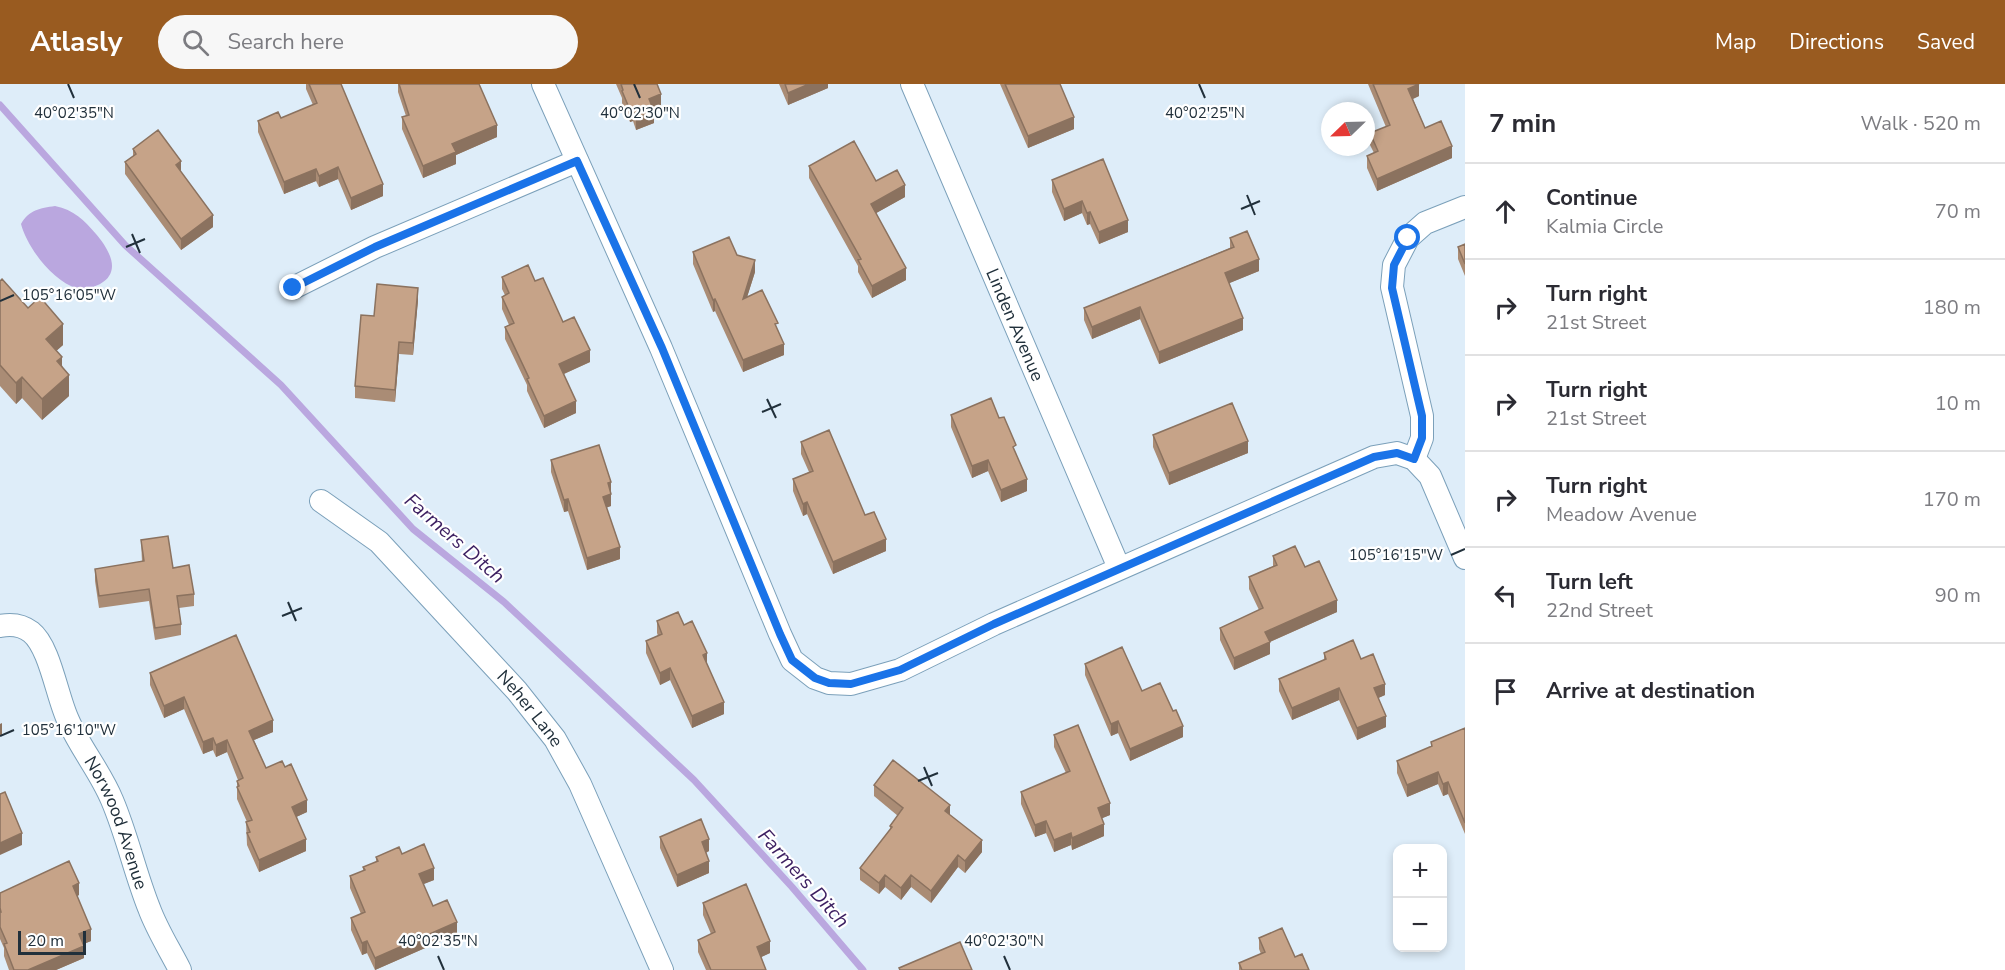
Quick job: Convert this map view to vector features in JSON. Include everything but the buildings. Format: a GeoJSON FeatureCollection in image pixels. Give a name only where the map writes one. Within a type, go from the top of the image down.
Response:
{"type":"FeatureCollection","features":[{"type":"Feature","properties":{"kind":"street"},"geometry":{"type":"LineString","coordinates":[[543,84],[662,348],[780,634],[792,660],[815,678],[829,683],[851,684],[900,670],[994,624],[1374,457],[1397,453],[1414,459],[1430,476],[1465,558]]}},
{"type":"Feature","properties":{"kind":"street","name":"Linden Avenue"},"geometry":{"type":"LineString","coordinates":[[912,84],[1119,568]]}},
{"type":"Feature","properties":{"kind":"street"},"geometry":{"type":"LineString","coordinates":[[293,288],[375,247],[577,161]]}},
{"type":"Feature","properties":{"kind":"street"},"geometry":{"type":"LineString","coordinates":[[1414,459],[1422,438],[1422,416],[1392,288],[1394,265],[1408,238],[1425,223],[1465,207]]}},
{"type":"Feature","properties":{"kind":"street","name":"Neher Lane"},"geometry":{"type":"LineString","coordinates":[[321,501],[379,543],[517,691],[555,739],[580,784],[662,970]]}},
{"type":"Feature","properties":{"kind":"street","name":"Norwood Avenue"},"geometry":{"type":"LineString","coordinates":[[5,625],[20,626],[31,632],[41,646],[66,717],[80,746],[96,766],[112,800],[150,910],[180,970]]}},
{"type":"Feature","properties":{"kind":"shaded area"},"geometry":{"type":"Polygon","coordinates":[[[55,206],[68,210],[83,220],[107,249],[112,266],[105,281],[94,286],[77,288],[59,279],[35,253],[21,224],[35,210],[55,206]]]}},
{"type":"Feature","properties":{"kind":"waterway","name":"Farmers Ditch"},"geometry":{"type":"LineString","coordinates":[[0,105],[125,245],[281,385],[413,529],[504,602],[694,780],[792,887],[863,970]]}},
{"type":"Feature","properties":{"kind":"route"},"geometry":{"type":"LineString","coordinates":[[293,288],[375,247],[577,161],[662,348],[792,660],[815,678],[829,683],[851,684],[900,670],[994,624],[1374,457],[1397,453],[1414,459],[1422,438],[1422,416],[1392,288],[1394,265],[1408,238]]}}]}
